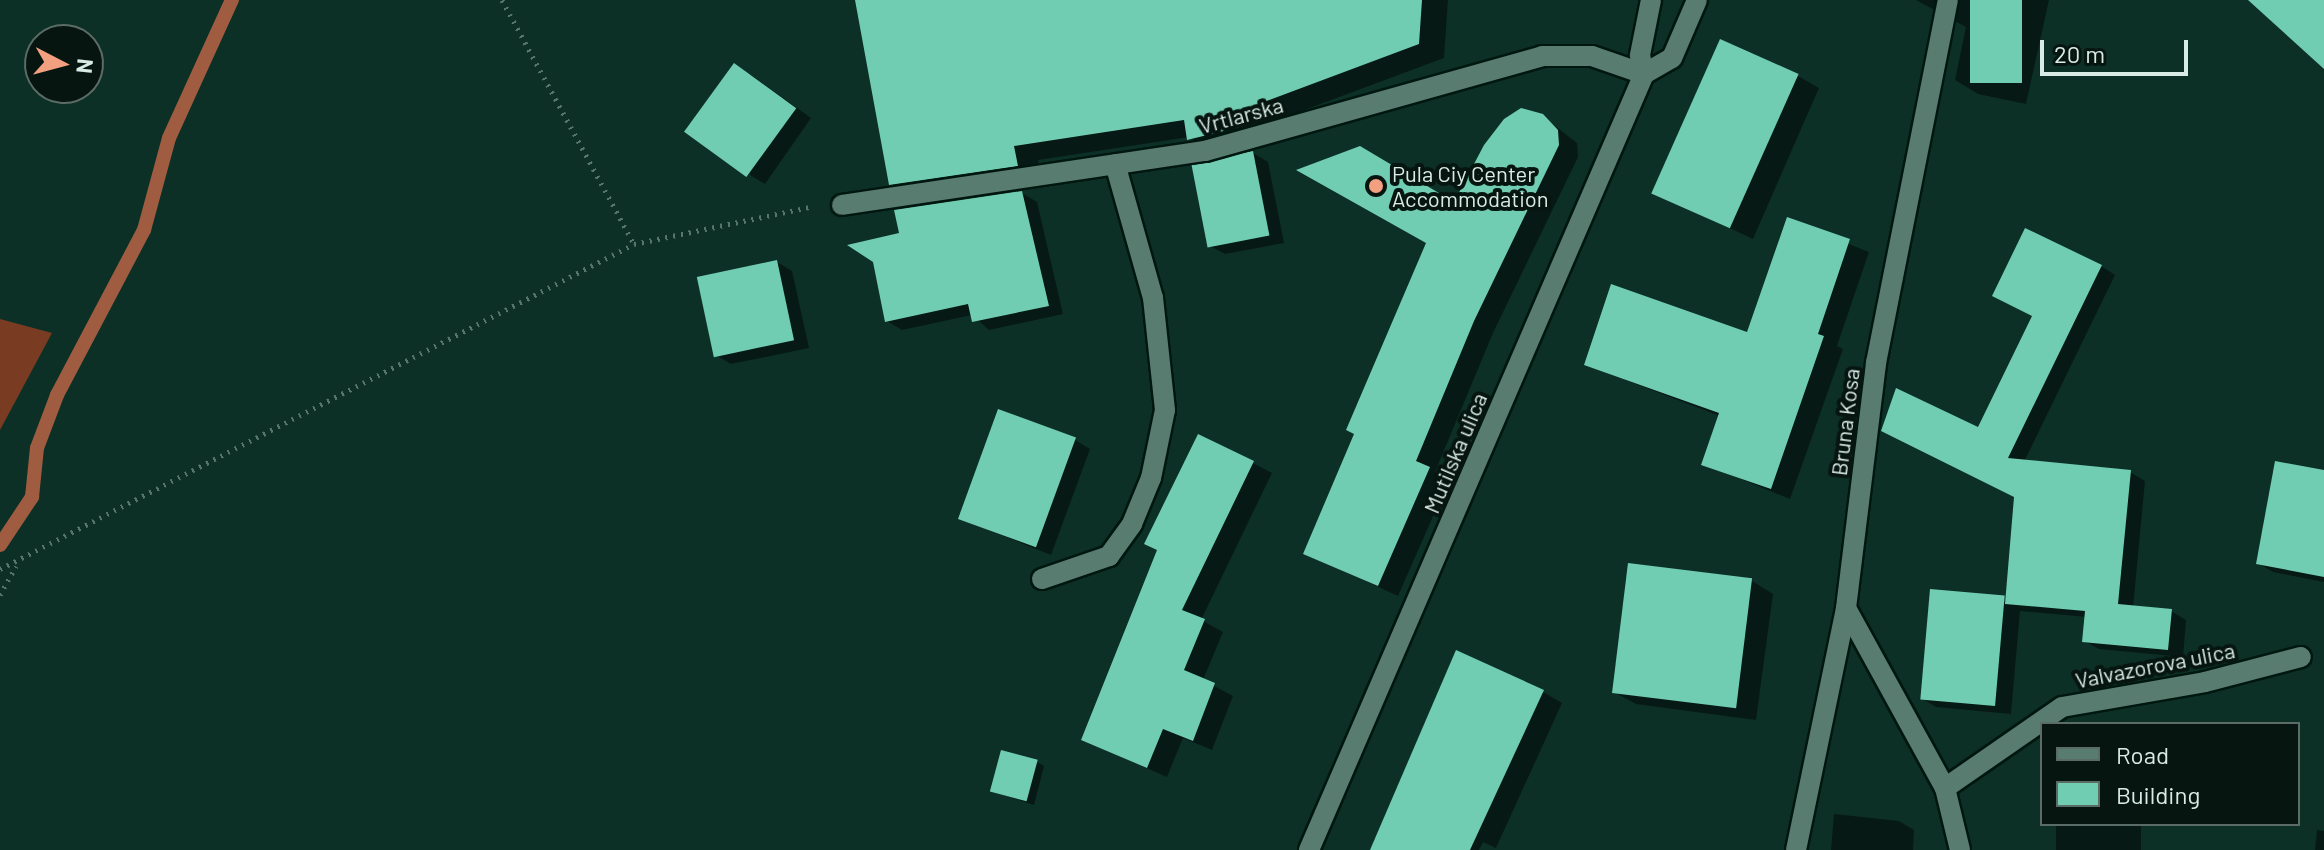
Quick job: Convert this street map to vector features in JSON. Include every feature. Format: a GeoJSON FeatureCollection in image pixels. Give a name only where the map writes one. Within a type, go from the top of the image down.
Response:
{"type":"FeatureCollection","features":[{"type":"Feature","properties":{"kind":"street","name":"Mutilska ulica"},"geometry":{"type":"LineString","coordinates":[[1309,850],[1644,74],[1641,45],[1651,0]]}},
{"type":"Feature","properties":{"kind":"street","name":"Mutilska ulica"},"geometry":{"type":"LineString","coordinates":[[1644,74],[1672,58],[1697,0]]}},
{"type":"Feature","properties":{"kind":"street","name":"Bruna Kosa"},"geometry":{"type":"LineString","coordinates":[[1796,850],[1846,608],[1876,363],[1948,0]]}},
{"type":"Feature","properties":{"kind":"street","name":"Vrtlarska"},"geometry":{"type":"LineString","coordinates":[[842,205],[1205,151],[1542,56],[1592,56],[1644,74]]}},
{"type":"Feature","properties":{"kind":"street"},"geometry":{"type":"LineString","coordinates":[[1042,579],[1109,556],[1132,524],[1151,478],[1165,410],[1153,298],[1115,164]]}},
{"type":"Feature","properties":{"kind":"street"},"geometry":{"type":"LineString","coordinates":[[1846,608],[1945,788],[1960,850]]}},
{"type":"Feature","properties":{"kind":"street","name":"Valvazorova ulica"},"geometry":{"type":"LineString","coordinates":[[2040,722],[2062,707],[2205,682],[2301,657]]}},
{"type":"Feature","properties":{"kind":"street","name":"Valvazorova ulica"},"geometry":{"type":"LineString","coordinates":[[1945,788],[2040,722]]}},
{"type":"Feature","properties":{"kind":"path"},"geometry":{"type":"LineString","coordinates":[[502,0],[634,244]]}},
{"type":"Feature","properties":{"kind":"path"},"geometry":{"type":"LineString","coordinates":[[0,569],[16,565],[634,244],[801,208],[842,205]]}},
{"type":"Feature","properties":{"kind":"path"},"geometry":{"type":"LineString","coordinates":[[0,595],[16,565]]}},
{"type":"Feature","properties":{"kind":"shaded area"},"geometry":{"type":"Polygon","coordinates":[[[0,319],[52,333],[0,430],[0,319]]]}},
{"type":"Feature","properties":{"kind":"building"},"geometry":{"type":"Polygon","coordinates":[[[855,0],[1422,0],[1419,44],[1245,109],[1248,125],[1187,140],[1184,120],[1014,146],[1018,166],[889,185],[855,0]]]}},
{"type":"Feature","properties":{"kind":"building"},"geometry":{"type":"Polygon","coordinates":[[[1970,0],[2022,0],[2022,83],[1970,83],[1970,0]]]}},
{"type":"Feature","properties":{"kind":"building"},"geometry":{"type":"Polygon","coordinates":[[[2248,0],[2324,0],[2324,69],[2248,0]]]}},
{"type":"Feature","properties":{"kind":"building"},"geometry":{"type":"Polygon","coordinates":[[[1720,39],[1799,74],[1730,228],[1651,193],[1720,39]]]}},
{"type":"Feature","properties":{"kind":"building"},"geometry":{"type":"Polygon","coordinates":[[[734,63],[796,108],[746,177],[684,132],[734,63]]]}},
{"type":"Feature","properties":{"kind":"building"},"geometry":{"type":"Polygon","coordinates":[[[1521,108],[1543,114],[1558,130],[1559,145],[1474,321],[1416,461],[1430,467],[1378,586],[1303,554],[1354,434],[1346,430],[1426,243],[1296,170],[1360,146],[1454,202],[1484,145],[1504,119],[1521,108]]]}},
{"type":"Feature","properties":{"kind":"building"},"geometry":{"type":"Polygon","coordinates":[[[1253,151],[1269,235],[1208,247],[1191,163],[1253,151]]]}},
{"type":"Feature","properties":{"kind":"building"},"geometry":{"type":"Polygon","coordinates":[[[1022,191],[1049,306],[972,322],[968,304],[885,322],[873,262],[847,245],[899,233],[894,210],[1022,191]]]}},
{"type":"Feature","properties":{"kind":"building"},"geometry":{"type":"Polygon","coordinates":[[[1787,217],[1850,239],[1818,334],[1824,336],[1771,489],[1701,465],[1719,413],[1584,365],[1611,284],[1747,332],[1787,217]]]}},
{"type":"Feature","properties":{"kind":"building"},"geometry":{"type":"Polygon","coordinates":[[[2025,228],[2102,265],[2008,458],[2131,470],[2118,604],[2172,609],[2168,650],[2082,642],[2085,611],[2005,604],[2014,497],[1881,431],[1896,388],[1978,427],[2032,316],[1992,296],[2025,228]]]}},
{"type":"Feature","properties":{"kind":"building"},"geometry":{"type":"Polygon","coordinates":[[[777,260],[794,340],[714,357],[697,277],[777,260]]]}},
{"type":"Feature","properties":{"kind":"building"},"geometry":{"type":"Polygon","coordinates":[[[998,409],[1076,437],[1036,547],[958,519],[998,409]]]}},
{"type":"Feature","properties":{"kind":"building"},"geometry":{"type":"Polygon","coordinates":[[[1198,434],[1254,461],[1182,610],[1205,619],[1184,670],[1215,683],[1193,741],[1163,729],[1147,768],[1081,740],[1157,550],[1144,544],[1198,434]]]}},
{"type":"Feature","properties":{"kind":"building"},"geometry":{"type":"Polygon","coordinates":[[[2275,461],[2324,470],[2324,577],[2256,564],[2275,461]]]}},
{"type":"Feature","properties":{"kind":"building"},"geometry":{"type":"Polygon","coordinates":[[[1628,563],[1752,578],[1736,708],[1612,693],[1628,563]]]}},
{"type":"Feature","properties":{"kind":"building"},"geometry":{"type":"Polygon","coordinates":[[[1930,589],[2005,596],[1995,706],[1920,700],[1930,589]]]}},
{"type":"Feature","properties":{"kind":"building"},"geometry":{"type":"Polygon","coordinates":[[[1456,650],[1544,690],[1470,850],[1370,850],[1456,650]]]}},
{"type":"Feature","properties":{"kind":"building"},"geometry":{"type":"Polygon","coordinates":[[[1001,750],[1038,760],[1027,801],[990,792],[1001,750]]]}},
{"type":"Feature","properties":{"kind":"waterway"},"geometry":{"type":"LineString","coordinates":[[0,545],[32,497],[37,448],[57,395],[144,230],[169,138],[232,0]]}},
{"type":"Feature","properties":{"kind":"place","name":"Pula Ciy Center Accommodation"},"geometry":{"type":"Point","coordinates":[1376,186]}}]}
